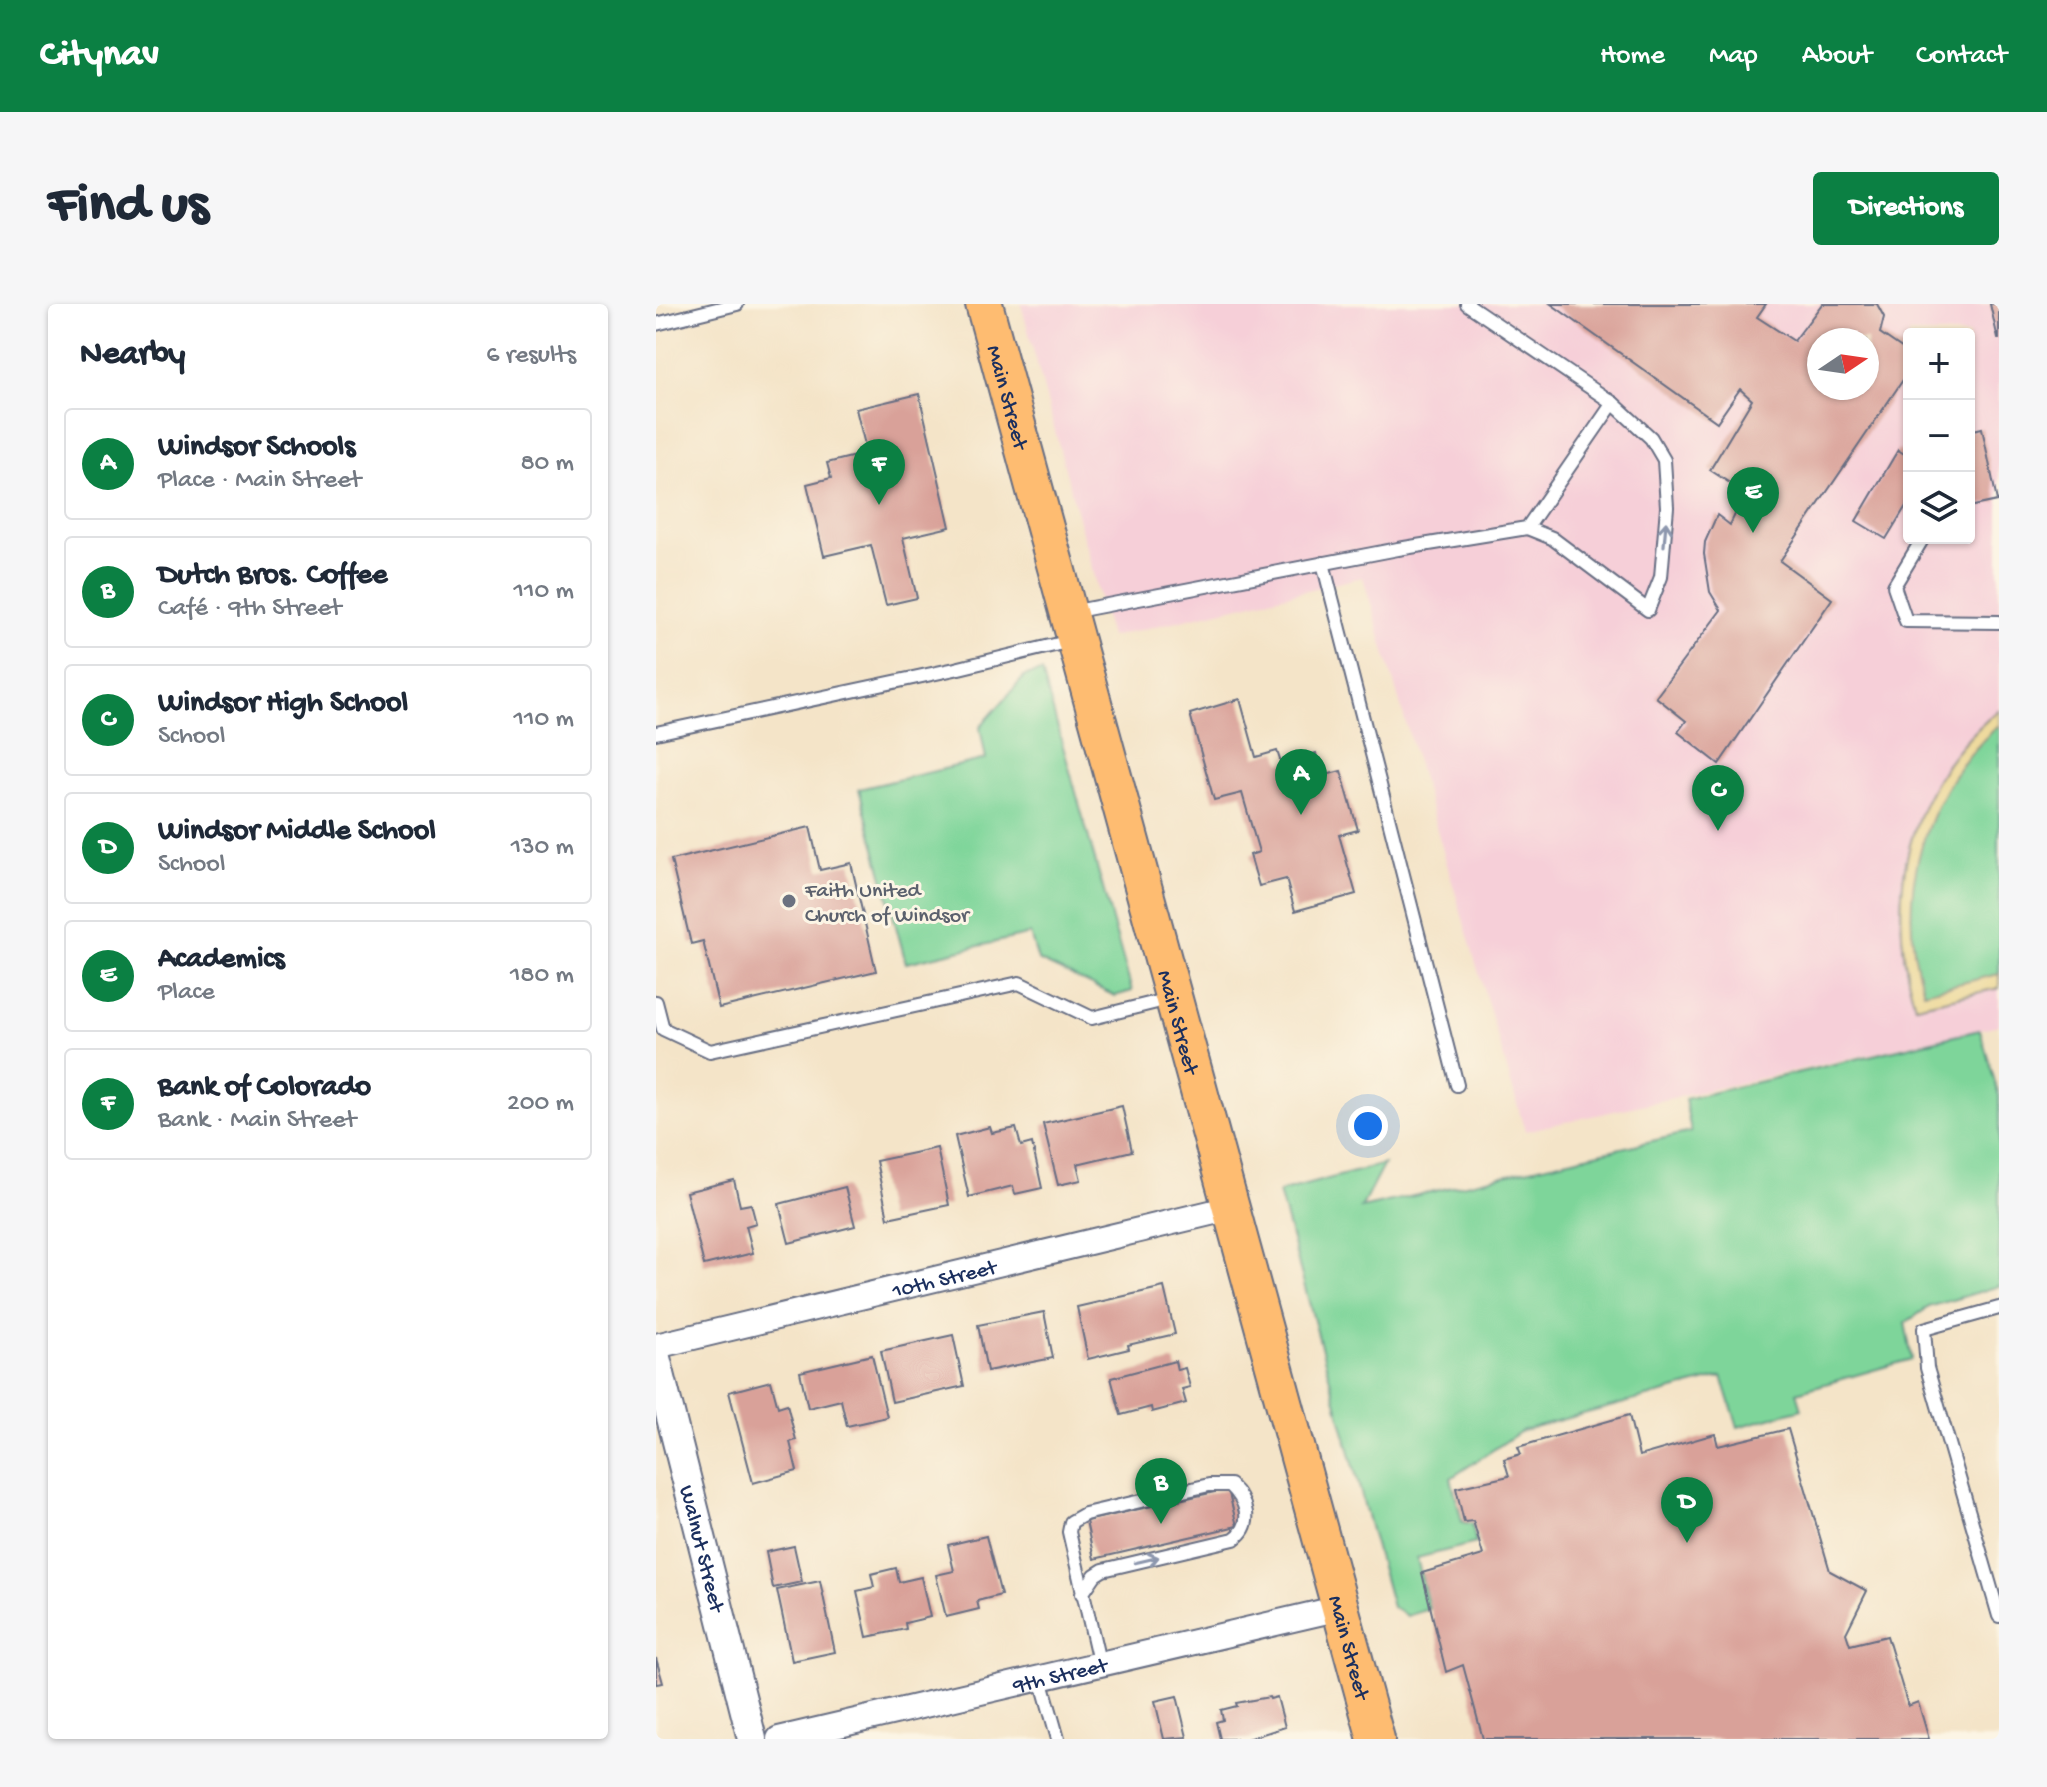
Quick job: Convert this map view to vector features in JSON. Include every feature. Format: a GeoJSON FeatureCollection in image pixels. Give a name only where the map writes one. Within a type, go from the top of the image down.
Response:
{"type":"FeatureCollection","features":[{"type":"Feature","properties":{"kind":"main road","name":"Main Street"},"geometry":{"type":"LineString","coordinates":[[984,304],[1376,1739]]}},
{"type":"Feature","properties":{"kind":"street","name":"10th Street"},"geometry":{"type":"LineString","coordinates":[[656,1346],[1231,1208]]}},
{"type":"Feature","properties":{"kind":"street","name":"Walnut Street"},"geometry":{"type":"LineString","coordinates":[[656,1358],[752,1739]]}},
{"type":"Feature","properties":{"kind":"street","name":"9th Street"},"geometry":{"type":"LineString","coordinates":[[779,1739],[1340,1608]]}},
{"type":"Feature","properties":{"kind":"lane"},"geometry":{"type":"LineString","coordinates":[[656,324],[707,308],[737,304]]}},
{"type":"Feature","properties":{"kind":"lane"},"geometry":{"type":"LineString","coordinates":[[656,733],[955,669],[1071,626],[1323,563],[1527,528],[1552,538],[1648,610],[1661,577],[1667,507],[1664,460],[1651,438],[1613,403],[1467,304]]}},
{"type":"Feature","properties":{"kind":"lane"},"geometry":{"type":"LineString","coordinates":[[1527,528],[1613,403]]}},
{"type":"Feature","properties":{"kind":"lane"},"geometry":{"type":"LineString","coordinates":[[1919,544],[1894,586],[1906,621],[1999,622]]}},
{"type":"Feature","properties":{"kind":"lane"},"geometry":{"type":"LineString","coordinates":[[1323,563],[1457,1085]]}},
{"type":"Feature","properties":{"kind":"lane"},"geometry":{"type":"LineString","coordinates":[[656,1002],[659,1030],[710,1051],[1019,983],[1092,1018],[1173,998]]}},
{"type":"Feature","properties":{"kind":"lane"},"geometry":{"type":"LineString","coordinates":[[1999,1308],[1924,1329],[1927,1368],[1999,1616]]}},
{"type":"Feature","properties":{"kind":"lane"},"geometry":{"type":"LineString","coordinates":[[1082,1594],[1095,1575],[1103,1570],[1234,1539],[1242,1534],[1247,1518],[1239,1493],[1230,1485],[1220,1483],[1076,1518],[1071,1522],[1069,1532],[1082,1594],[1100,1666]]}},
{"type":"Feature","properties":{"kind":"lane"},"geometry":{"type":"LineString","coordinates":[[1041,1679],[1058,1739]]}},
{"type":"Feature","properties":{"kind":"shaded area"},"geometry":{"type":"Polygon","coordinates":[[[1021,304],[1999,304],[1999,1025],[1525,1131],[1363,577],[1110,637],[1021,304]]]}},
{"type":"Feature","properties":{"kind":"green space"},"geometry":{"type":"Polygon","coordinates":[[[1042,672],[1132,991],[1115,996],[1038,960],[1030,934],[906,963],[859,789],[986,759],[980,727],[1025,676],[1042,672]]]}},
{"type":"Feature","properties":{"kind":"green space"},"geometry":{"type":"Polygon","coordinates":[[[1999,710],[1999,988],[1915,1006],[1902,923],[1903,883],[1910,844],[1923,807],[1942,772],[1967,740],[1999,710]]]}},
{"type":"Feature","properties":{"kind":"green space"},"geometry":{"type":"Polygon","coordinates":[[[1980,1030],[1999,1096],[1999,1286],[1929,1307],[1905,1323],[1912,1359],[1797,1392],[1802,1409],[1738,1427],[1722,1377],[1523,1430],[1451,1478],[1462,1522],[1472,1524],[1476,1543],[1417,1558],[1429,1609],[1407,1616],[1392,1607],[1279,1192],[1384,1164],[1361,1208],[1691,1132],[1685,1099],[1980,1030]]]}},
{"type":"Feature","properties":{"kind":"sand"},"geometry":{"type":"Polygon","coordinates":[[[1999,710],[1999,725],[1951,781],[1934,813],[1921,847],[1914,883],[1912,919],[1915,955],[1924,992],[1999,974],[1999,988],[1915,1006],[1902,923],[1903,883],[1910,844],[1923,807],[1942,772],[1967,740],[1999,710]]]}},
{"type":"Feature","properties":{"kind":"building"},"geometry":{"type":"Polygon","coordinates":[[[1551,304],[1766,304],[1757,317],[1794,341],[1822,304],[1877,304],[1884,317],[1880,333],[1903,349],[1903,380],[1780,561],[1832,599],[1719,764],[1678,732],[1686,721],[1656,697],[1721,610],[1710,592],[1705,542],[1717,515],[1730,525],[1745,493],[1710,470],[1752,400],[1740,389],[1717,422],[1551,304]]]}},
{"type":"Feature","properties":{"kind":"building"},"geometry":{"type":"Polygon","coordinates":[[[1990,304],[1999,304],[1999,339],[1998,339],[1990,304]]]}},
{"type":"Feature","properties":{"kind":"building"},"geometry":{"type":"Polygon","coordinates":[[[919,394],[950,527],[903,538],[917,598],[886,605],[871,545],[824,556],[807,484],[831,478],[827,463],[855,456],[858,468],[870,465],[856,409],[919,394]]]}},
{"type":"Feature","properties":{"kind":"building"},"geometry":{"type":"Polygon","coordinates":[[[1982,428],[1997,501],[1975,506],[1975,472],[1975,430],[1982,428]]]}},
{"type":"Feature","properties":{"kind":"building"},"geometry":{"type":"Polygon","coordinates":[[[1898,450],[1903,453],[1903,511],[1886,539],[1856,521],[1898,450]]]}},
{"type":"Feature","properties":{"kind":"building"},"geometry":{"type":"Polygon","coordinates":[[[1240,699],[1256,757],[1277,751],[1281,763],[1316,753],[1322,776],[1341,771],[1358,830],[1339,835],[1356,894],[1295,911],[1286,879],[1259,886],[1250,855],[1259,852],[1242,793],[1214,800],[1190,714],[1240,699]]]}},
{"type":"Feature","properties":{"kind":"building"},"geometry":{"type":"Polygon","coordinates":[[[810,827],[820,870],[851,863],[876,971],[719,1008],[703,941],[691,944],[671,860],[810,827]]]}},
{"type":"Feature","properties":{"kind":"building"},"geometry":{"type":"Polygon","coordinates":[[[1122,1106],[1132,1151],[1077,1164],[1081,1180],[1058,1185],[1043,1124],[1122,1106]]]}},
{"type":"Feature","properties":{"kind":"building"},"geometry":{"type":"Polygon","coordinates":[[[990,1127],[992,1133],[1016,1128],[1021,1146],[1032,1143],[1042,1188],[1015,1194],[1013,1186],[969,1197],[955,1136],[990,1127]]]}},
{"type":"Feature","properties":{"kind":"building"},"geometry":{"type":"Polygon","coordinates":[[[937,1148],[949,1205],[888,1218],[876,1161],[937,1148]]]}},
{"type":"Feature","properties":{"kind":"building"},"geometry":{"type":"Polygon","coordinates":[[[734,1180],[740,1206],[751,1204],[756,1223],[746,1226],[753,1253],[704,1265],[686,1192],[734,1180]]]}},
{"type":"Feature","properties":{"kind":"building"},"geometry":{"type":"Polygon","coordinates":[[[845,1187],[855,1226],[789,1243],[779,1204],[845,1187]]]}},
{"type":"Feature","properties":{"kind":"building"},"geometry":{"type":"Polygon","coordinates":[[[1164,1287],[1175,1334],[1128,1345],[1129,1349],[1088,1359],[1077,1307],[1164,1287]]]}},
{"type":"Feature","properties":{"kind":"building"},"geometry":{"type":"Polygon","coordinates":[[[1044,1312],[1053,1358],[987,1371],[978,1325],[1044,1312]]]}},
{"type":"Feature","properties":{"kind":"building"},"geometry":{"type":"Polygon","coordinates":[[[953,1335],[964,1386],[892,1402],[881,1351],[953,1335]]]}},
{"type":"Feature","properties":{"kind":"building"},"geometry":{"type":"Polygon","coordinates":[[[872,1355],[887,1417],[847,1426],[841,1400],[808,1408],[800,1372],[872,1355]]]}},
{"type":"Feature","properties":{"kind":"building"},"geometry":{"type":"Polygon","coordinates":[[[1175,1361],[1177,1370],[1185,1368],[1190,1387],[1182,1389],[1186,1403],[1152,1412],[1151,1407],[1121,1415],[1111,1378],[1175,1361]]]}},
{"type":"Feature","properties":{"kind":"building"},"geometry":{"type":"Polygon","coordinates":[[[771,1381],[778,1407],[787,1404],[796,1440],[790,1442],[797,1471],[753,1483],[729,1392],[771,1381]]]}},
{"type":"Feature","properties":{"kind":"building"},"geometry":{"type":"Polygon","coordinates":[[[1629,1415],[1639,1456],[1715,1434],[1718,1446],[1788,1429],[1830,1571],[1867,1591],[1846,1633],[1850,1645],[1887,1636],[1908,1706],[1918,1702],[1929,1739],[1483,1739],[1463,1665],[1446,1672],[1422,1573],[1483,1555],[1473,1521],[1464,1522],[1456,1488],[1509,1476],[1504,1459],[1521,1454],[1518,1447],[1629,1415]]]}},
{"type":"Feature","properties":{"kind":"building"},"geometry":{"type":"Polygon","coordinates":[[[1228,1489],[1237,1526],[1094,1559],[1086,1521],[1228,1489]]]}},
{"type":"Feature","properties":{"kind":"building"},"geometry":{"type":"Polygon","coordinates":[[[986,1536],[1001,1595],[977,1601],[979,1609],[946,1617],[936,1575],[954,1571],[948,1545],[986,1536]]]}},
{"type":"Feature","properties":{"kind":"building"},"geometry":{"type":"Polygon","coordinates":[[[794,1546],[802,1582],[773,1588],[766,1552],[794,1546]]]}},
{"type":"Feature","properties":{"kind":"building"},"geometry":{"type":"Polygon","coordinates":[[[896,1568],[899,1582],[921,1577],[930,1617],[905,1623],[906,1629],[867,1637],[857,1591],[874,1587],[871,1574],[896,1568]]]}},
{"type":"Feature","properties":{"kind":"building"},"geometry":{"type":"Polygon","coordinates":[[[820,1581],[835,1652],[792,1661],[777,1590],[820,1581]]]}},
{"type":"Feature","properties":{"kind":"building"},"geometry":{"type":"Polygon","coordinates":[[[656,1658],[663,1683],[656,1684],[656,1658]]]}},
{"type":"Feature","properties":{"kind":"building"},"geometry":{"type":"Polygon","coordinates":[[[1177,1696],[1187,1737],[1164,1739],[1155,1701],[1177,1696]]]}},
{"type":"Feature","properties":{"kind":"building"},"geometry":{"type":"Polygon","coordinates":[[[1277,1697],[1285,1727],[1247,1739],[1220,1739],[1216,1722],[1223,1720],[1221,1710],[1237,1706],[1236,1703],[1277,1697]]]}},
{"type":"Feature","properties":{"kind":"place","name":"Bank of Colorado"},"geometry":{"type":"Point","coordinates":[879,505]}},
{"type":"Feature","properties":{"kind":"place","name":"Academics"},"geometry":{"type":"Point","coordinates":[1753,533]}},
{"type":"Feature","properties":{"kind":"place","name":"Windsor Schools"},"geometry":{"type":"Point","coordinates":[1301,815]}},
{"type":"Feature","properties":{"kind":"place","name":"Windsor High School"},"geometry":{"type":"Point","coordinates":[1718,831]}},
{"type":"Feature","properties":{"kind":"place","name":"Faith United Church of Windsor"},"geometry":{"type":"Point","coordinates":[789,901]}},
{"type":"Feature","properties":{"kind":"place","name":"Dutch Bros. Coffee"},"geometry":{"type":"Point","coordinates":[1161,1524]}},
{"type":"Feature","properties":{"kind":"place","name":"Windsor Middle School"},"geometry":{"type":"Point","coordinates":[1687,1543]}}]}
